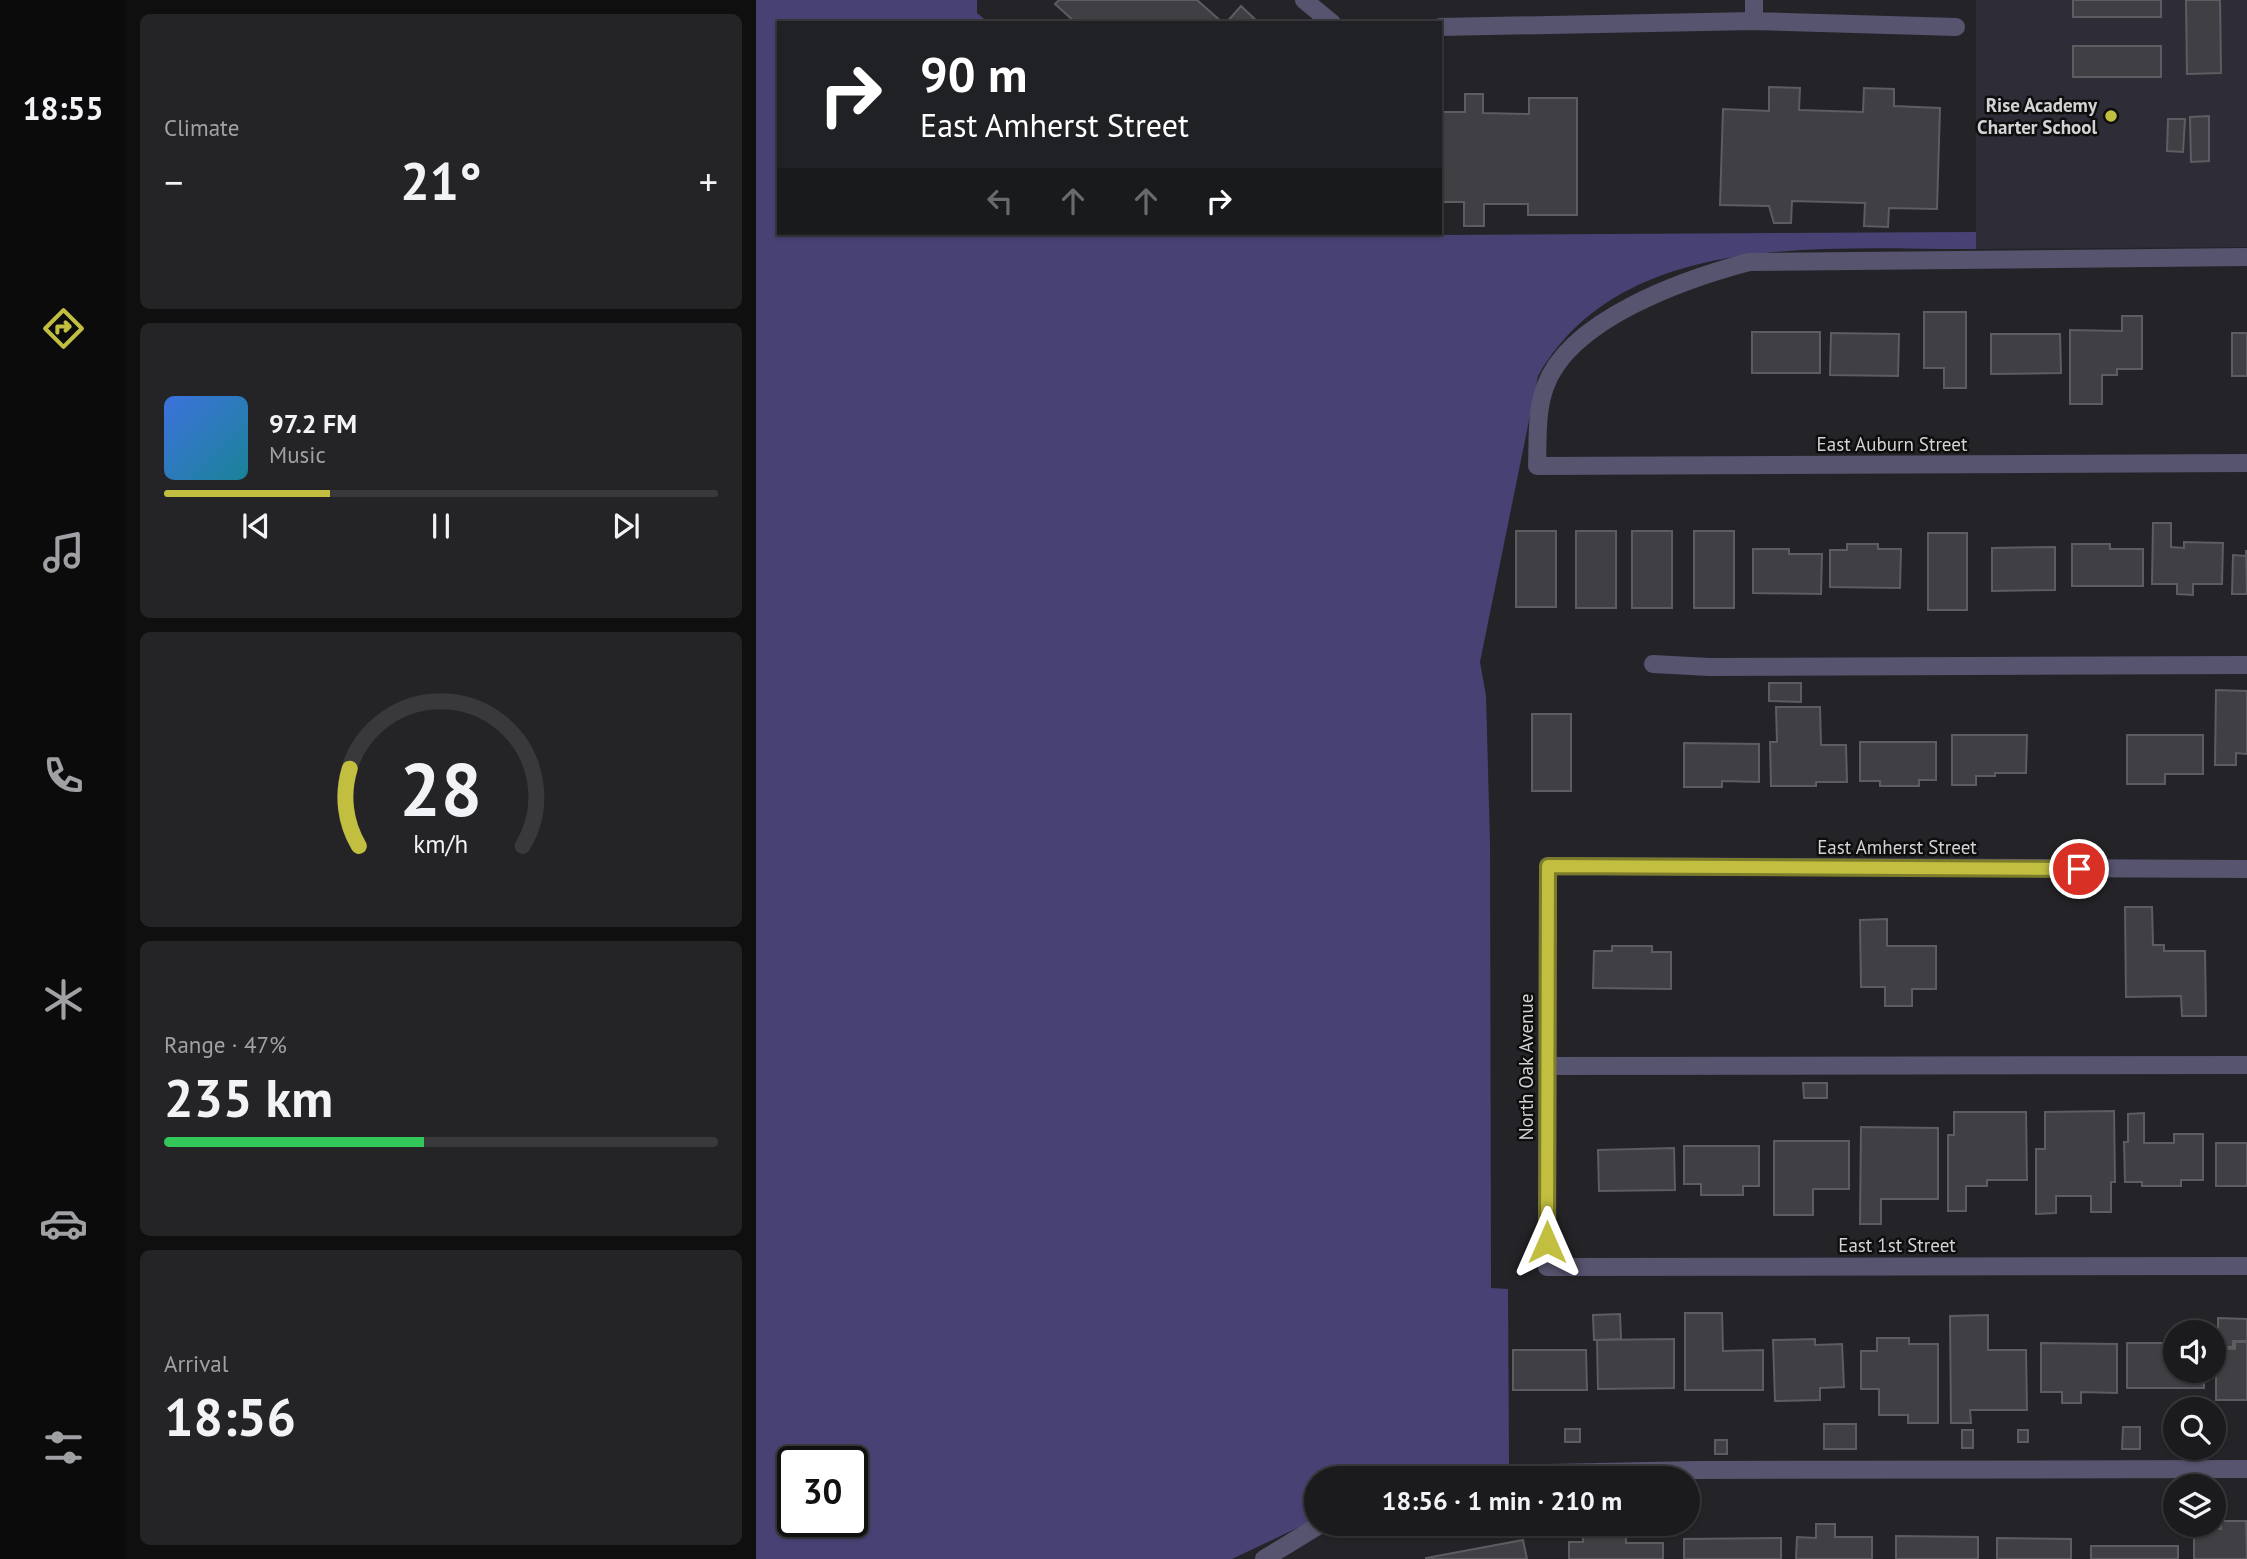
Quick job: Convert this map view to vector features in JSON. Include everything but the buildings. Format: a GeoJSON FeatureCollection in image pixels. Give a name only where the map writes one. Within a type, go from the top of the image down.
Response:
{"type":"FeatureCollection","features":[{"type":"Feature","properties":{"kind":"street"},"geometry":{"type":"LineString","coordinates":[[1304,0],[1330,21]]}},
{"type":"Feature","properties":{"kind":"street"},"geometry":{"type":"LineString","coordinates":[[1754,0],[1754,20]]}},
{"type":"Feature","properties":{"kind":"street"},"geometry":{"type":"LineString","coordinates":[[1442,27],[1754,20],[1956,27]]}},
{"type":"Feature","properties":{"kind":"street","name":"East Auburn Street"},"geometry":{"type":"LineString","coordinates":[[2247,257],[1749,262],[1711,272],[1637,302],[1586,334],[1561,359],[1545,385],[1538,415],[1537,466],[2247,463]]}},
{"type":"Feature","properties":{"kind":"street"},"geometry":{"type":"LineString","coordinates":[[1653,664],[1709,667],[2247,665]]}},
{"type":"Feature","properties":{"kind":"street","name":"East Amherst Street"},"geometry":{"type":"LineString","coordinates":[[1548,866],[2247,869]]}},
{"type":"Feature","properties":{"kind":"street","name":"North Oak Avenue"},"geometry":{"type":"LineString","coordinates":[[1547,1267],[1548,866]]}},
{"type":"Feature","properties":{"kind":"street"},"geometry":{"type":"LineString","coordinates":[[1547,1066],[2247,1065]]}},
{"type":"Feature","properties":{"kind":"street","name":"East 1st Street"},"geometry":{"type":"LineString","coordinates":[[1547,1267],[2247,1266]]}},
{"type":"Feature","properties":{"kind":"street"},"geometry":{"type":"LineString","coordinates":[[1700,1470],[2247,1469]]}},
{"type":"Feature","properties":{"kind":"street"},"geometry":{"type":"LineString","coordinates":[[1264,1559],[1304,1534]]}},
{"type":"Feature","properties":{"kind":"shaded area"},"geometry":{"type":"Polygon","coordinates":[[[756,0],[977,0],[977,13],[987,21],[777,21],[777,235],[1262,236],[1976,232],[1976,249],[1796,250],[1734,257],[1675,271],[1622,293],[1575,328],[1538,376],[1480,662],[1486,696],[1490,843],[1491,1288],[1508,1289],[1509,1464],[1304,1466],[1304,1525],[1232,1559],[756,1559],[756,0]]]}},
{"type":"Feature","properties":{"kind":"shaded area","name":"Rise Academy Charter School"},"geometry":{"type":"Polygon","coordinates":[[[1976,0],[2247,0],[2247,247],[1976,249],[1976,0]]]}},
{"type":"Feature","properties":{"kind":"place","name":"Rise Academy Charter School"},"geometry":{"type":"Point","coordinates":[2111,116]}},
{"type":"Feature","properties":{"kind":"route"},"geometry":{"type":"LineString","coordinates":[[1547,1242],[1548,866],[2079,869]]}}]}
